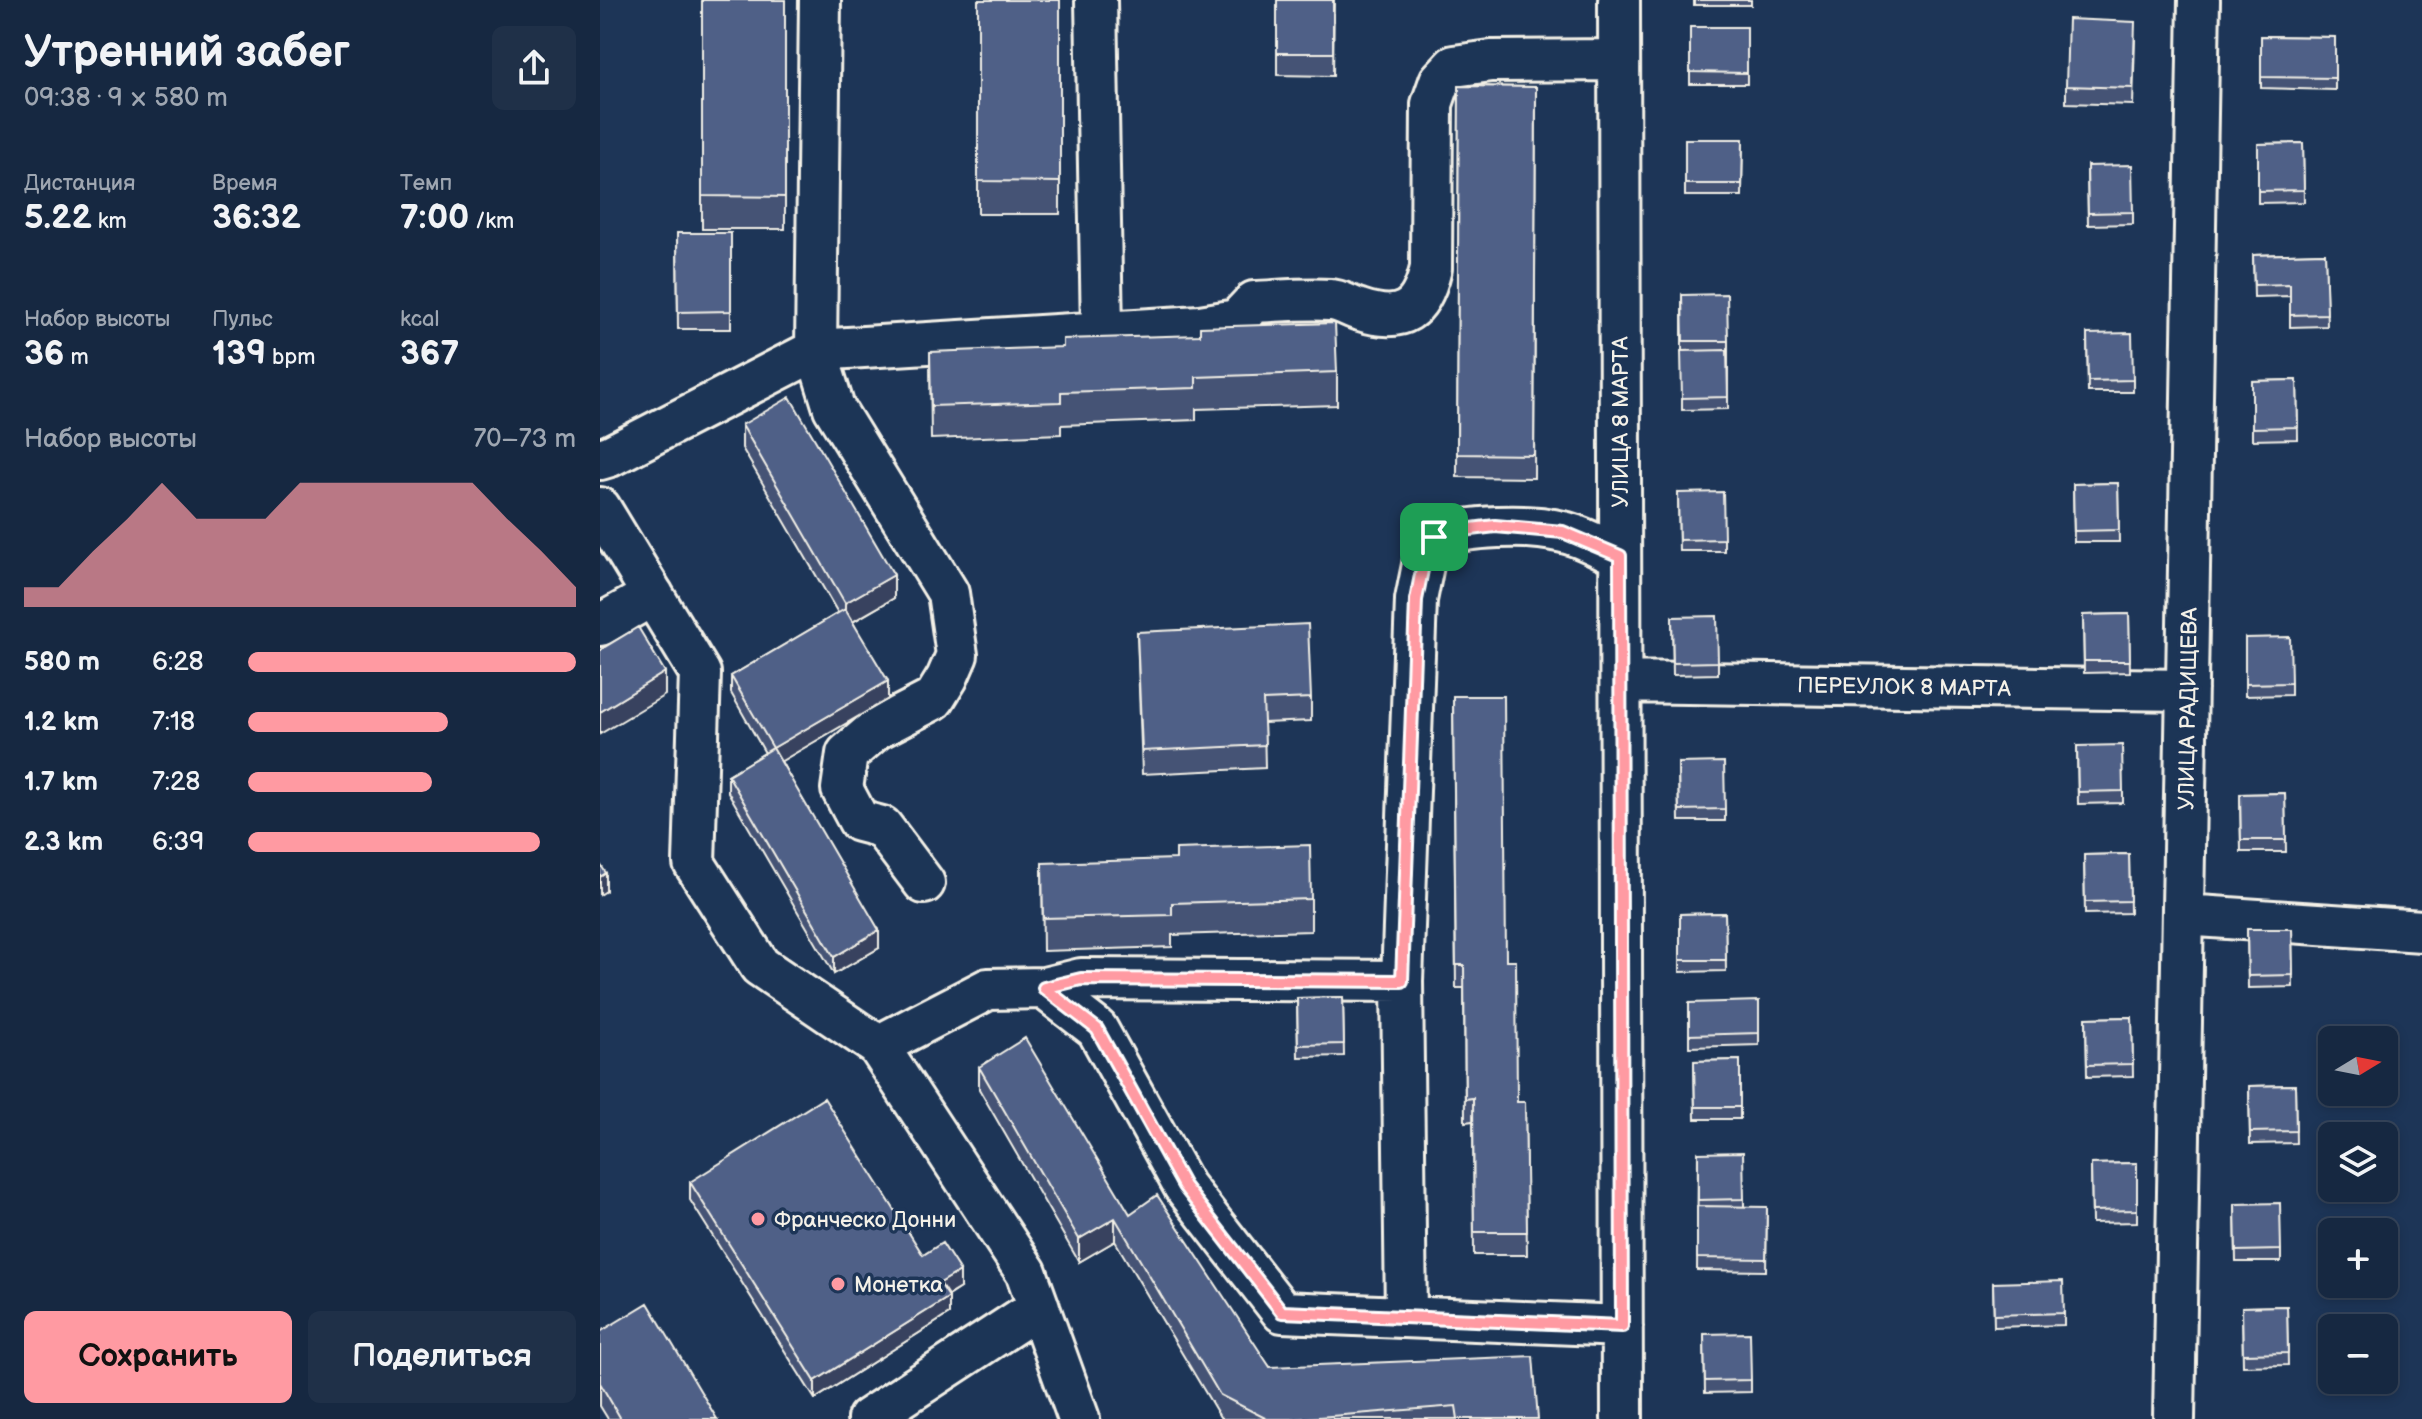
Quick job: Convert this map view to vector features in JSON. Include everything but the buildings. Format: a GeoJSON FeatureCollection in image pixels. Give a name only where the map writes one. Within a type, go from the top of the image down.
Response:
{"type":"FeatureCollection","features":[{"type":"Feature","properties":{"kind":"street"},"geometry":{"type":"LineString","coordinates":[[820,0],[816,350],[834,408],[948,593],[957,655],[934,699],[876,729],[847,754],[842,789],[859,821],[882,827],[924,883]]}},
{"type":"Feature","properties":{"kind":"street"},"geometry":{"type":"LineString","coordinates":[[1096,0],[1102,332]]}},
{"type":"Feature","properties":{"kind":"street","name":"УЛИЦА 8 МАРТА"},"geometry":{"type":"LineString","coordinates":[[1619,0],[1622,1419]]}},
{"type":"Feature","properties":{"kind":"street","name":"УЛИЦА РАДИЩЕВА"},"geometry":{"type":"LineString","coordinates":[[2174,1419],[2199,0]]}},
{"type":"Feature","properties":{"kind":"street"},"geometry":{"type":"LineString","coordinates":[[600,459],[816,350],[1200,326],[1237,320],[1254,302],[1334,300],[1357,310],[1387,317],[1413,310],[1426,290],[1431,268],[1432,104],[1440,81],[1454,66],[1491,61],[1619,60]]}},
{"type":"Feature","properties":{"kind":"street"},"geometry":{"type":"LineString","coordinates":[[600,508],[700,673],[694,863],[760,966],[878,1046],[1026,1272],[1079,1419]]}},
{"type":"Feature","properties":{"kind":"street"},"geometry":{"type":"LineString","coordinates":[[1406,1317],[1402,981],[1416,600],[1426,550],[1434,537],[1448,532],[1495,526],[1563,532],[1620,556]]}},
{"type":"Feature","properties":{"kind":"street"},"geometry":{"type":"LineString","coordinates":[[600,625],[653,595]]}},
{"type":"Feature","properties":{"kind":"street","name":"ПЕРЕУЛОК 8 МАРТА"},"geometry":{"type":"LineString","coordinates":[[1621,682],[2187,690]]}},
{"type":"Feature","properties":{"kind":"street"},"geometry":{"type":"LineString","coordinates":[[2183,915],[2422,931]]}},
{"type":"Feature","properties":{"kind":"street"},"geometry":{"type":"LineString","coordinates":[[878,1046],[988,989],[1044,988],[1081,979],[1402,981]]}},
{"type":"Feature","properties":{"kind":"street"},"geometry":{"type":"LineString","coordinates":[[1044,988],[1097,1029],[1184,1186],[1282,1312],[1622,1326]]}},
{"type":"Feature","properties":{"kind":"street"},"geometry":{"type":"LineString","coordinates":[[868,1419],[1039,1307]]}},
{"type":"Feature","properties":{"kind":"place","name":"Франческо Донни"},"geometry":{"type":"Point","coordinates":[758,1219]}},
{"type":"Feature","properties":{"kind":"place","name":"Монетка"},"geometry":{"type":"Point","coordinates":[838,1284]}},
{"type":"Feature","properties":{"kind":"route"},"geometry":{"type":"LineString","coordinates":[[1495,526],[1563,532],[1620,556],[1622,1326],[1282,1312],[1184,1186],[1097,1029],[1044,988],[1081,979],[1402,981],[1416,600],[1426,550],[1434,537],[1448,532],[1495,526]]}}]}
